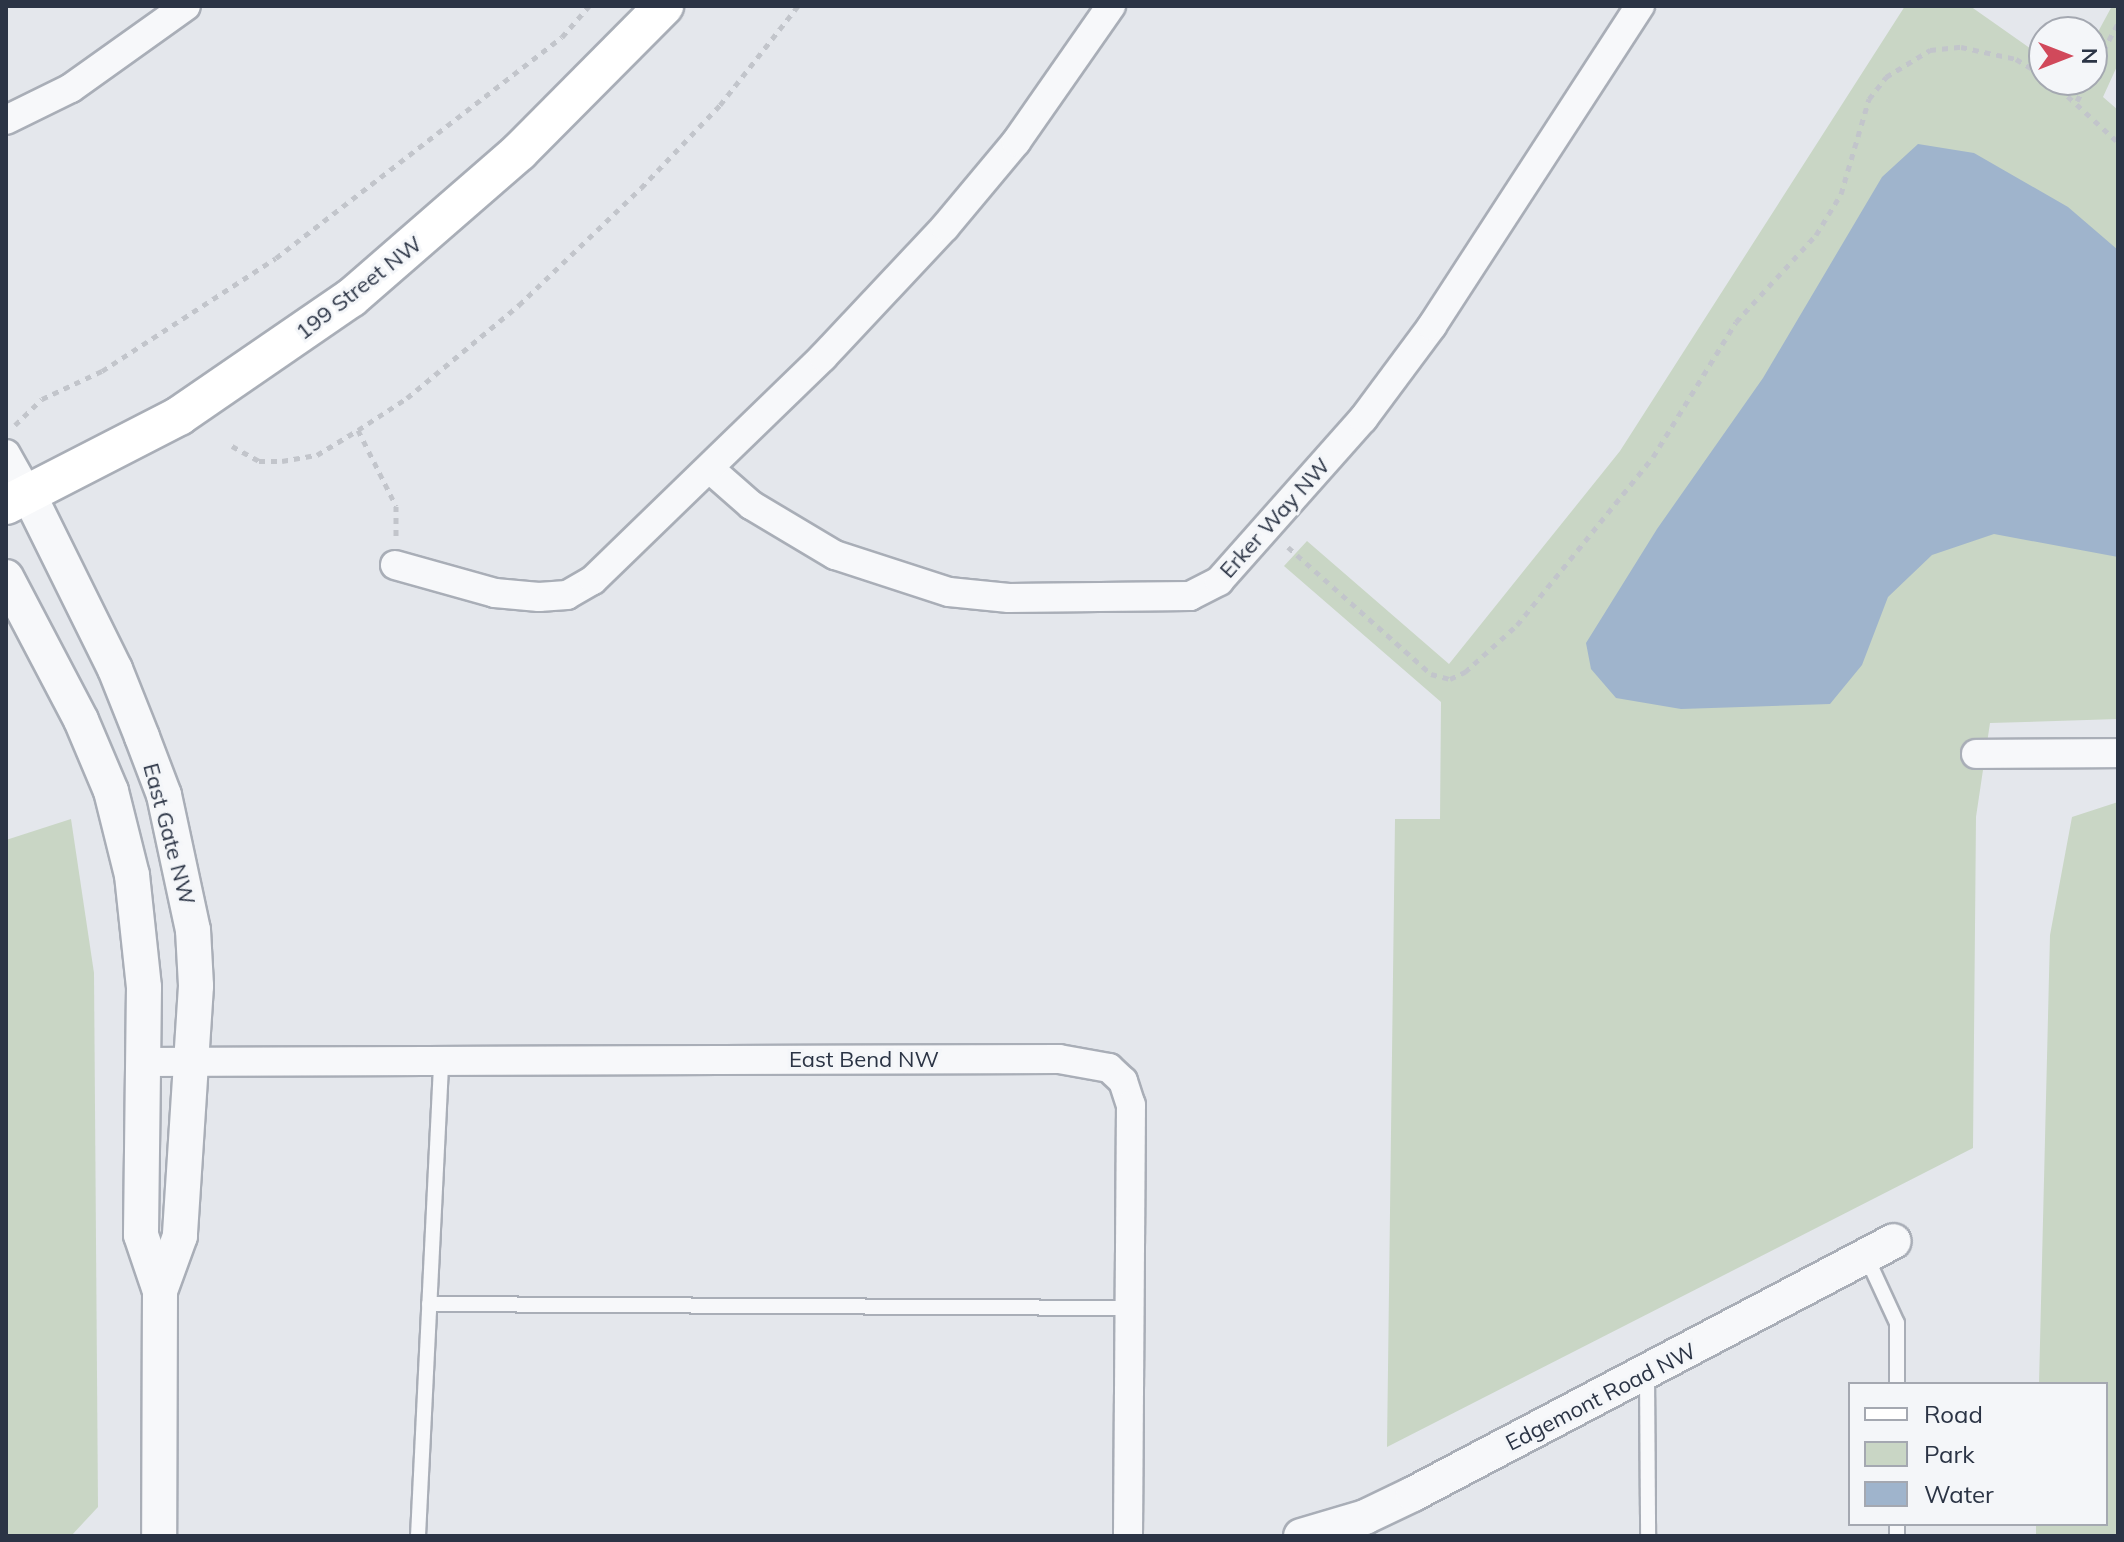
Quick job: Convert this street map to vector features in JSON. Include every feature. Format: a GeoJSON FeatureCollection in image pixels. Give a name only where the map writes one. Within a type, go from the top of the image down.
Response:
{"type":"FeatureCollection","features":[{"type":"Feature","properties":{"kind":"main road","name":"199 Street NW"},"geometry":{"type":"LineString","coordinates":[[18,500],[179,416],[351,298],[519,152],[664,6]]}},
{"type":"Feature","properties":{"kind":"street"},"geometry":{"type":"LineString","coordinates":[[6,120],[71,88],[186,6]]}},
{"type":"Feature","properties":{"kind":"street"},"geometry":{"type":"LineString","coordinates":[[395,565],[495,593],[567,595],[622,557],[945,227],[1016,142],[1111,6]]}},
{"type":"Feature","properties":{"kind":"street","name":"Erker Way NW"},"geometry":{"type":"LineString","coordinates":[[710,469],[751,505],[835,555],[949,592],[1009,598],[1190,596],[1219,581],[1363,419],[1432,326],[1640,6]]}},
{"type":"Feature","properties":{"kind":"street"},"geometry":{"type":"LineString","coordinates":[[6,454],[18,500]]}},
{"type":"Feature","properties":{"kind":"street","name":"East Gate NW"},"geometry":{"type":"LineString","coordinates":[[18,500],[115,669],[164,795],[193,930],[192,1062],[180,1236],[160,1291]]}},
{"type":"Feature","properties":{"kind":"street","name":"East Gate NW"},"geometry":{"type":"LineString","coordinates":[[6,577],[81,720],[111,791],[132,875],[144,987],[141,1235],[160,1291],[159,1536]]}},
{"type":"Feature","properties":{"kind":"street"},"geometry":{"type":"LineString","coordinates":[[1976,754],[2118,753]]}},
{"type":"Feature","properties":{"kind":"street","name":"East Bend NW"},"geometry":{"type":"LineString","coordinates":[[142,1062],[1059,1059],[1109,1068],[1123,1081],[1131,1105],[1128,1536]]}},
{"type":"Feature","properties":{"kind":"street","name":"Edgemont Road NW"},"geometry":{"type":"LineString","coordinates":[[1301,1536],[1368,1526],[1880,1249]]}},
{"type":"Feature","properties":{"kind":"lane"},"geometry":{"type":"LineString","coordinates":[[418,1536],[441,1063]]}},
{"type":"Feature","properties":{"kind":"lane"},"geometry":{"type":"LineString","coordinates":[[1880,1249],[1897,1323],[1897,1382]]}},
{"type":"Feature","properties":{"kind":"lane"},"geometry":{"type":"LineString","coordinates":[[429,1304],[1130,1308]]}},
{"type":"Feature","properties":{"kind":"lane"},"geometry":{"type":"LineString","coordinates":[[1647,1375],[1648,1536]]}},
{"type":"Feature","properties":{"kind":"path"},"geometry":{"type":"LineString","coordinates":[[6,431],[42,399],[102,371],[276,258],[562,37],[589,6]]}},
{"type":"Feature","properties":{"kind":"path"},"geometry":{"type":"LineString","coordinates":[[232,446],[259,461],[317,455],[407,398],[519,305],[641,188],[720,105],[798,6]]}},
{"type":"Feature","properties":{"kind":"path"},"geometry":{"type":"LineString","coordinates":[[2108,42],[2118,23]]}},
{"type":"Feature","properties":{"kind":"path"},"geometry":{"type":"LineString","coordinates":[[1267,528],[1439,679],[1465,672],[1517,625],[1653,457],[1736,322],[1822,225],[1841,194],[1869,99],[1886,77],[1930,50],[1961,47],[2016,59],[2028,66]]}},
{"type":"Feature","properties":{"kind":"path"},"geometry":{"type":"LineString","coordinates":[[2071,96],[2118,142]]}},
{"type":"Feature","properties":{"kind":"path"},"geometry":{"type":"LineString","coordinates":[[2077,101],[2080,96]]}},
{"type":"Feature","properties":{"kind":"path"},"geometry":{"type":"LineString","coordinates":[[358,430],[396,506],[395,565]]}},
{"type":"Feature","properties":{"kind":"green space"},"geometry":{"type":"Polygon","coordinates":[[[1905,6],[1970,6],[2028,47],[2028,96],[2103,96],[2118,110],[2118,719],[1990,723],[1976,817],[1973,1148],[1387,1447],[1395,819],[1440,819],[1441,702],[1284,566],[1307,541],[1449,664],[1620,451],[1905,6]]]}},
{"type":"Feature","properties":{"kind":"green space"},"geometry":{"type":"Polygon","coordinates":[[[2112,6],[2118,6],[2118,64],[2108,86],[2107,16],[2112,6]]]}},
{"type":"Feature","properties":{"kind":"green space"},"geometry":{"type":"Polygon","coordinates":[[[2118,802],[2118,1536],[2036,1536],[2036,1526],[2108,1526],[2108,1382],[2039,1382],[2050,935],[2072,817],[2118,802]]]}},
{"type":"Feature","properties":{"kind":"green space"},"geometry":{"type":"Polygon","coordinates":[[[71,819],[94,973],[98,1507],[71,1536],[6,1536],[6,840],[71,819]]]}},
{"type":"Feature","properties":{"kind":"water"},"geometry":{"type":"Polygon","coordinates":[[[1918,144],[1974,153],[2068,207],[2118,250],[2118,557],[1994,534],[1932,555],[1888,597],[1862,665],[1830,704],[1681,709],[1616,698],[1591,669],[1586,643],[1657,529],[1763,378],[1882,177],[1918,144]]]}}]}
